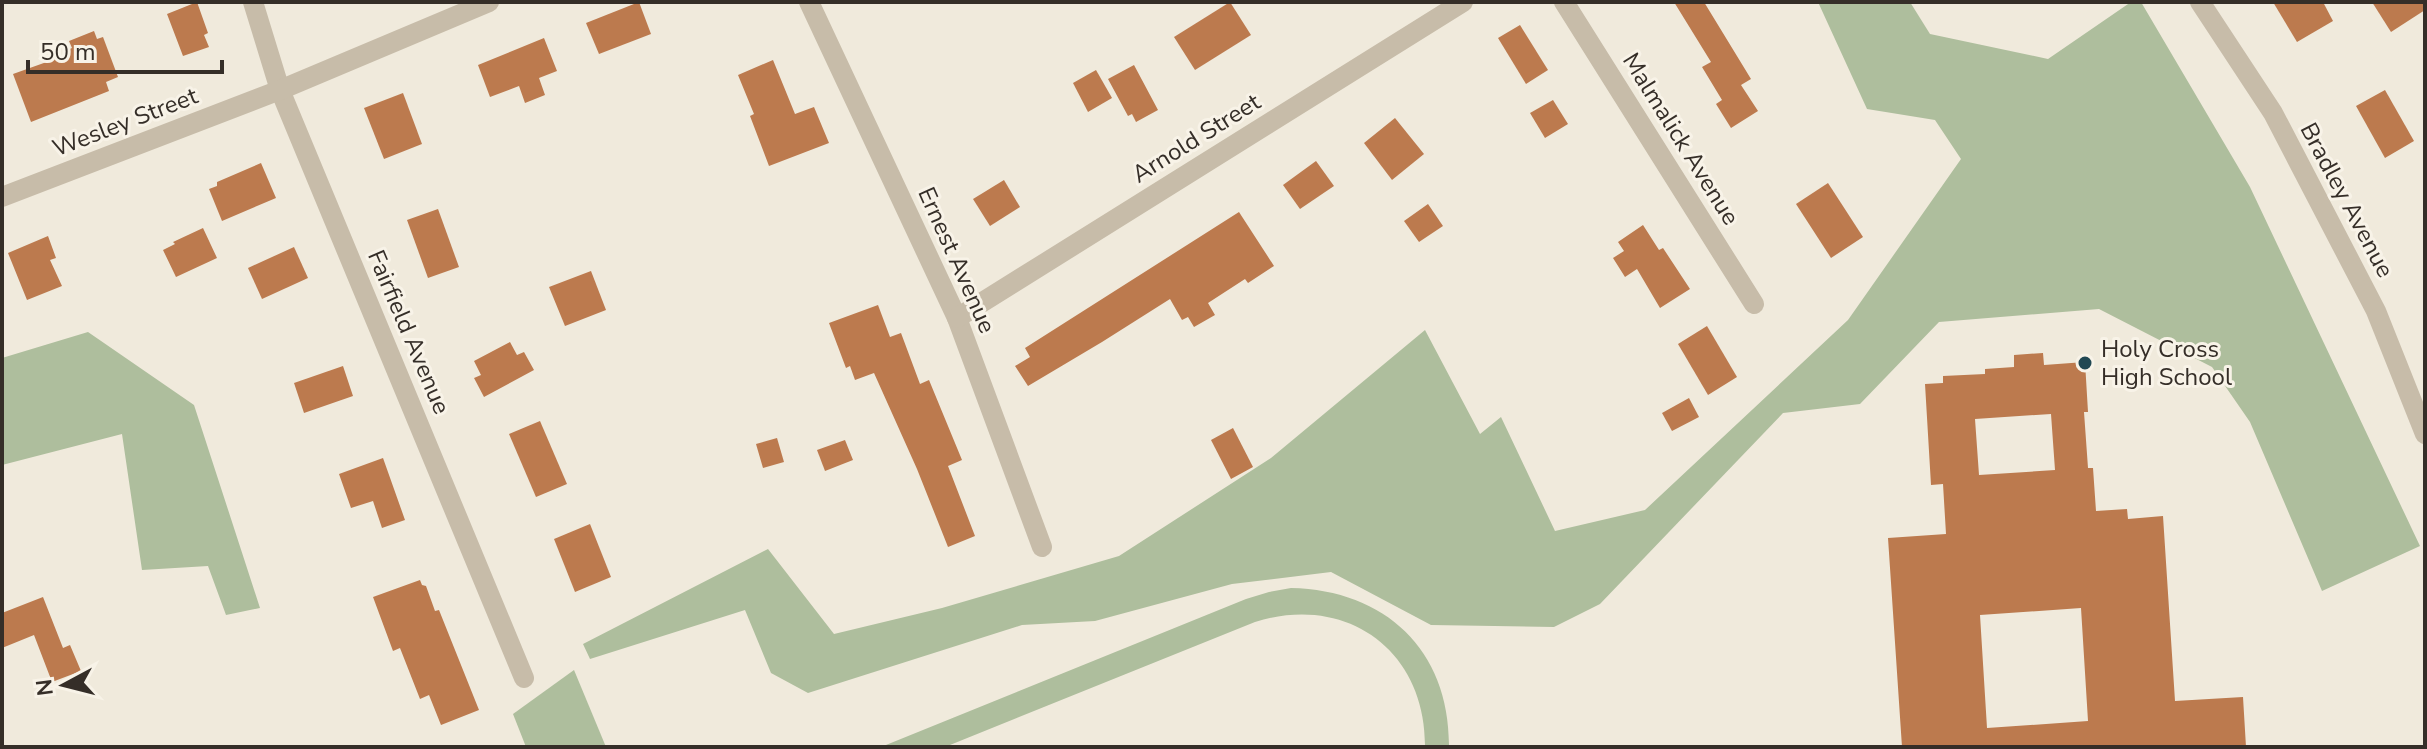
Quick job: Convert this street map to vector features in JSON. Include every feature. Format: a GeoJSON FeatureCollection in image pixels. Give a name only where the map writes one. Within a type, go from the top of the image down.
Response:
{"type":"FeatureCollection","features":[{"type":"Feature","properties":{"kind":"street","name":"Fairfield Avenue"},"geometry":{"type":"LineString","coordinates":[[253,2],[280,90],[524,678]]}},
{"type":"Feature","properties":{"kind":"street","name":"Wesley Street"},"geometry":{"type":"LineString","coordinates":[[2,197],[280,90],[489,2]]}},
{"type":"Feature","properties":{"kind":"street","name":"Ernest Avenue"},"geometry":{"type":"LineString","coordinates":[[809,2],[957,318],[1042,547]]}},
{"type":"Feature","properties":{"kind":"street","name":"Arnold Street"},"geometry":{"type":"LineString","coordinates":[[957,318],[1463,2]]}},
{"type":"Feature","properties":{"kind":"street","name":"Malmalick Avenue"},"geometry":{"type":"LineString","coordinates":[[1564,2],[1754,304]]}},
{"type":"Feature","properties":{"kind":"street","name":"Bradley Avenue"},"geometry":{"type":"LineString","coordinates":[[2200,2],[2273,113],[2354,268],[2376,311],[2425,434]]}},
{"type":"Feature","properties":{"kind":"green space"},"geometry":{"type":"Polygon","coordinates":[[[1818,2],[1910,2],[1930,34],[2048,59],[2131,2],[2141,2],[2250,187],[2420,546],[2322,591],[2250,422],[2212,367],[2099,309],[1939,322],[1860,404],[1783,413],[1600,604],[1554,627],[1431,625],[1331,572],[1232,584],[1095,621],[1022,625],[808,693],[771,673],[745,610],[590,659],[583,644],[768,549],[834,634],[942,608],[1119,556],[1271,458],[1425,330],[1480,434],[1501,417],[1555,531],[1645,510],[1848,320],[1961,159],[1935,120],[1867,109],[1818,2]]]}},
{"type":"Feature","properties":{"kind":"green space"},"geometry":{"type":"Polygon","coordinates":[[[88,332],[194,405],[260,608],[226,615],[208,566],[142,570],[122,434],[2,465],[2,358],[88,332]]]}},
{"type":"Feature","properties":{"kind":"green space"},"geometry":{"type":"Polygon","coordinates":[[[1291,588],[1325,591],[1356,600],[1383,614],[1406,632],[1424,655],[1438,682],[1446,713],[1449,747],[1425,747],[1422,713],[1412,682],[1396,657],[1374,637],[1349,623],[1320,616],[1288,615],[1255,622],[945,747],[881,747],[1246,599],[1291,588]]]}},
{"type":"Feature","properties":{"kind":"green space"},"geometry":{"type":"Polygon","coordinates":[[[574,670],[606,747],[526,747],[513,714],[574,670]]]}},
{"type":"Feature","properties":{"kind":"building"},"geometry":{"type":"Polygon","coordinates":[[[197,2],[208,33],[204,35],[209,47],[183,56],[167,14],[197,2]]]}},
{"type":"Feature","properties":{"kind":"building"},"geometry":{"type":"Polygon","coordinates":[[[639,2],[651,34],[599,54],[586,23],[639,2]]]}},
{"type":"Feature","properties":{"kind":"building"},"geometry":{"type":"Polygon","coordinates":[[[1230,2],[1251,35],[1195,70],[1174,37],[1230,2]]]}},
{"type":"Feature","properties":{"kind":"building"},"geometry":{"type":"Polygon","coordinates":[[[1674,2],[1704,2],[1751,79],[1741,85],[1758,111],[1731,128],[1716,104],[1722,100],[1702,67],[1711,62],[1674,2]]]}},
{"type":"Feature","properties":{"kind":"building"},"geometry":{"type":"Polygon","coordinates":[[[2273,2],[2323,2],[2333,21],[2297,42],[2273,2]]]}},
{"type":"Feature","properties":{"kind":"building"},"geometry":{"type":"Polygon","coordinates":[[[2372,2],[2425,2],[2425,10],[2391,32],[2372,2]]]}},
{"type":"Feature","properties":{"kind":"building"},"geometry":{"type":"Polygon","coordinates":[[[1520,25],[1548,70],[1526,84],[1498,38],[1520,25]]]}},
{"type":"Feature","properties":{"kind":"building"},"geometry":{"type":"Polygon","coordinates":[[[94,31],[97,39],[103,37],[118,77],[106,82],[109,91],[31,122],[13,74],[69,54],[67,50],[72,48],[69,41],[94,31]]]}},
{"type":"Feature","properties":{"kind":"building"},"geometry":{"type":"Polygon","coordinates":[[[544,38],[557,71],[539,78],[545,95],[525,103],[519,86],[490,97],[478,65],[544,38]]]}},
{"type":"Feature","properties":{"kind":"building"},"geometry":{"type":"Polygon","coordinates":[[[773,60],[795,114],[814,107],[829,143],[769,166],[750,116],[754,114],[738,75],[773,60]]]}},
{"type":"Feature","properties":{"kind":"building"},"geometry":{"type":"Polygon","coordinates":[[[1134,65],[1158,110],[1136,122],[1132,114],[1128,116],[1108,79],[1134,65]]]}},
{"type":"Feature","properties":{"kind":"building"},"geometry":{"type":"Polygon","coordinates":[[[1096,70],[1112,98],[1088,112],[1073,83],[1096,70]]]}},
{"type":"Feature","properties":{"kind":"building"},"geometry":{"type":"Polygon","coordinates":[[[2385,90],[2414,141],[2385,158],[2356,106],[2385,90]]]}},
{"type":"Feature","properties":{"kind":"building"},"geometry":{"type":"Polygon","coordinates":[[[403,93],[422,144],[384,159],[364,108],[403,93]]]}},
{"type":"Feature","properties":{"kind":"building"},"geometry":{"type":"Polygon","coordinates":[[[1553,100],[1568,124],[1545,138],[1530,113],[1553,100]]]}},
{"type":"Feature","properties":{"kind":"building"},"geometry":{"type":"Polygon","coordinates":[[[1395,118],[1424,154],[1392,180],[1364,143],[1395,118]]]}},
{"type":"Feature","properties":{"kind":"building"},"geometry":{"type":"Polygon","coordinates":[[[1316,161],[1334,186],[1300,209],[1283,185],[1316,161]]]}},
{"type":"Feature","properties":{"kind":"building"},"geometry":{"type":"Polygon","coordinates":[[[261,163],[276,198],[222,221],[209,189],[217,186],[217,182],[261,163]]]}},
{"type":"Feature","properties":{"kind":"building"},"geometry":{"type":"Polygon","coordinates":[[[1004,180],[1020,207],[990,226],[973,199],[1004,180]]]}},
{"type":"Feature","properties":{"kind":"building"},"geometry":{"type":"Polygon","coordinates":[[[1828,183],[1863,237],[1831,258],[1796,204],[1828,183]]]}},
{"type":"Feature","properties":{"kind":"building"},"geometry":{"type":"Polygon","coordinates":[[[1428,204],[1443,226],[1419,242],[1404,221],[1428,204]]]}},
{"type":"Feature","properties":{"kind":"building"},"geometry":{"type":"Polygon","coordinates":[[[438,209],[459,267],[428,278],[407,220],[438,209]]]}},
{"type":"Feature","properties":{"kind":"building"},"geometry":{"type":"Polygon","coordinates":[[[1239,212],[1274,266],[1248,283],[1245,279],[1208,303],[1215,315],[1194,327],[1188,317],[1182,320],[1170,299],[1028,386],[1015,366],[1030,357],[1025,348],[1239,212]]]}},
{"type":"Feature","properties":{"kind":"building"},"geometry":{"type":"Polygon","coordinates":[[[1643,225],[1659,250],[1663,248],[1690,289],[1660,308],[1637,269],[1625,277],[1613,258],[1624,251],[1618,242],[1643,225]]]}},
{"type":"Feature","properties":{"kind":"building"},"geometry":{"type":"Polygon","coordinates":[[[203,228],[217,258],[176,277],[163,250],[203,228]]]}},
{"type":"Feature","properties":{"kind":"building"},"geometry":{"type":"Polygon","coordinates":[[[48,236],[56,258],[50,260],[62,286],[27,300],[8,253],[48,236]]]}},
{"type":"Feature","properties":{"kind":"building"},"geometry":{"type":"Polygon","coordinates":[[[294,247],[308,278],[262,299],[248,268],[294,247]]]}},
{"type":"Feature","properties":{"kind":"building"},"geometry":{"type":"Polygon","coordinates":[[[591,271],[606,310],[565,326],[549,287],[591,271]]]}},
{"type":"Feature","properties":{"kind":"building"},"geometry":{"type":"Polygon","coordinates":[[[878,305],[890,337],[901,333],[920,384],[929,380],[962,460],[948,466],[975,536],[948,547],[874,373],[855,380],[850,366],[846,368],[829,323],[878,305]]]}},
{"type":"Feature","properties":{"kind":"building"},"geometry":{"type":"Polygon","coordinates":[[[1707,326],[1737,377],[1708,395],[1678,344],[1707,326]]]}},
{"type":"Feature","properties":{"kind":"building"},"geometry":{"type":"Polygon","coordinates":[[[510,342],[517,355],[524,352],[534,370],[484,397],[474,378],[481,375],[474,361],[510,342]]]}},
{"type":"Feature","properties":{"kind":"building"},"geometry":{"type":"Polygon","coordinates":[[[2043,353],[2044,365],[2085,362],[2088,412],[2084,412],[2088,468],[2093,468],[2096,511],[2127,509],[2128,519],[2163,516],[2175,701],[2243,697],[2246,747],[1902,747],[1888,538],[1946,534],[1943,484],[1931,485],[1925,384],[1943,383],[1943,376],[1985,374],[1985,369],[2014,367],[2014,355],[2043,353]],[[2051,414],[1975,419],[1979,475],[2055,470],[2051,414]],[[2081,608],[1980,615],[1987,728],[2088,721],[2081,608]]]}},
{"type":"Feature","properties":{"kind":"building"},"geometry":{"type":"Polygon","coordinates":[[[343,366],[353,396],[304,413],[294,383],[343,366]]]}},
{"type":"Feature","properties":{"kind":"building"},"geometry":{"type":"Polygon","coordinates":[[[1689,398],[1699,417],[1672,431],[1662,413],[1689,398]]]}},
{"type":"Feature","properties":{"kind":"building"},"geometry":{"type":"Polygon","coordinates":[[[540,421],[567,484],[536,497],[509,434],[540,421]]]}},
{"type":"Feature","properties":{"kind":"building"},"geometry":{"type":"Polygon","coordinates":[[[1233,428],[1253,467],[1231,479],[1211,440],[1233,428]]]}},
{"type":"Feature","properties":{"kind":"building"},"geometry":{"type":"Polygon","coordinates":[[[777,438],[784,462],[763,468],[756,444],[777,438]]]}},
{"type":"Feature","properties":{"kind":"building"},"geometry":{"type":"Polygon","coordinates":[[[845,440],[853,460],[825,471],[817,450],[845,440]]]}},
{"type":"Feature","properties":{"kind":"building"},"geometry":{"type":"Polygon","coordinates":[[[383,458],[405,520],[382,528],[373,501],[351,508],[339,474],[383,458]]]}},
{"type":"Feature","properties":{"kind":"building"},"geometry":{"type":"Polygon","coordinates":[[[590,524],[611,577],[575,592],[554,539],[590,524]]]}},
{"type":"Feature","properties":{"kind":"building"},"geometry":{"type":"Polygon","coordinates":[[[420,580],[426,586],[435,611],[439,610],[479,710],[441,725],[429,695],[420,699],[400,648],[393,651],[373,597],[420,580]]]}},
{"type":"Feature","properties":{"kind":"building"},"geometry":{"type":"Polygon","coordinates":[[[43,597],[63,648],[70,645],[81,671],[52,682],[34,635],[2,648],[2,613],[43,597]]]}},
{"type":"Feature","properties":{"kind":"place","name":"Holy Cross High School"},"geometry":{"type":"Point","coordinates":[2085,363]}}]}
